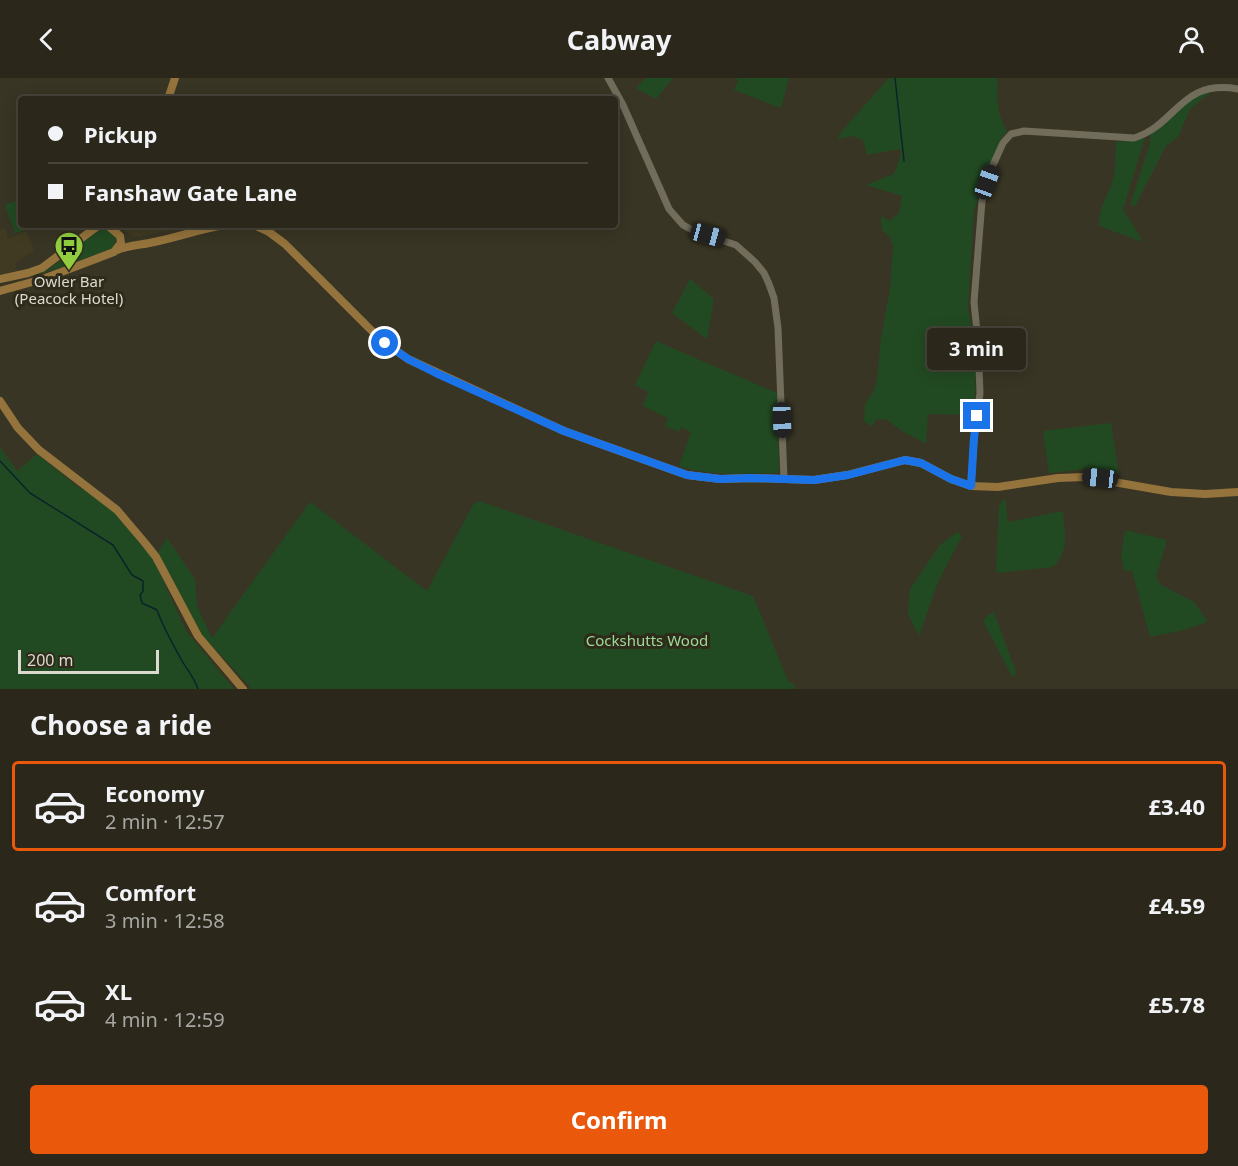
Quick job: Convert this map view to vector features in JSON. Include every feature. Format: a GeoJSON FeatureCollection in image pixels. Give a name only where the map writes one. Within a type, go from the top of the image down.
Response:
{"type":"FeatureCollection","features":[{"type":"Feature","properties":{"kind":"main road"},"geometry":{"type":"LineString","coordinates":[[170,96],[175,78]]}},
{"type":"Feature","properties":{"kind":"main road"},"geometry":{"type":"LineString","coordinates":[[0,279],[42,268],[95,228]]}},
{"type":"Feature","properties":{"kind":"main road"},"geometry":{"type":"LineString","coordinates":[[111,228],[120,236],[139,244]]}},
{"type":"Feature","properties":{"kind":"main road"},"geometry":{"type":"LineString","coordinates":[[116,250],[121,243],[119,228]]}},
{"type":"Feature","properties":{"kind":"main road"},"geometry":{"type":"LineString","coordinates":[[1,291],[43,279],[116,250],[207,228]]}},
{"type":"Feature","properties":{"kind":"main road"},"geometry":{"type":"LineString","coordinates":[[260,228],[285,244],[381,340],[408,359],[564,431],[671,470],[711,479],[829,479],[905,460],[921,463],[951,479],[971,486],[998,487],[1058,478],[1085,477],[1171,492],[1205,494],[1238,492]]}},
{"type":"Feature","properties":{"kind":"main road"},"geometry":{"type":"LineString","coordinates":[[0,400],[18,428],[39,450],[117,510],[145,543],[156,557],[198,636],[243,689]]}},
{"type":"Feature","properties":{"kind":"street"},"geometry":{"type":"LineString","coordinates":[[608,78],[623,105],[669,209],[689,228],[736,245],[755,262],[769,284],[774,298],[778,328],[784,479]]}},
{"type":"Feature","properties":{"kind":"street"},"geometry":{"type":"LineString","coordinates":[[971,486],[980,393],[974,302],[980,220],[987,182],[1006,138],[1011,134],[1024,131],[1134,138],[1146,133],[1200,90],[1213,87],[1238,89]]}},
{"type":"Feature","properties":{"kind":"shaded area"},"geometry":{"type":"Polygon","coordinates":[[[124,228],[180,228],[139,237],[124,228]]]}},
{"type":"Feature","properties":{"kind":"shaded area"},"geometry":{"type":"Polygon","coordinates":[[[6,229],[8,239],[26,231],[34,250],[16,263],[16,268],[20,271],[0,277],[0,230],[6,229]]]}},
{"type":"Feature","properties":{"kind":"green space"},"geometry":{"type":"Polygon","coordinates":[[[646,78],[673,78],[656,99],[636,88],[646,78]]]}},
{"type":"Feature","properties":{"kind":"green space"},"geometry":{"type":"Polygon","coordinates":[[[736,78],[789,78],[781,108],[734,90],[738,81],[736,78]]]}},
{"type":"Feature","properties":{"kind":"green space"},"geometry":{"type":"Polygon","coordinates":[[[889,78],[998,78],[998,106],[1007,132],[1001,139],[974,210],[968,308],[976,349],[975,393],[971,415],[928,414],[926,444],[886,419],[875,420],[872,427],[864,421],[865,404],[873,393],[877,380],[881,339],[890,289],[893,246],[890,237],[882,230],[881,216],[889,221],[899,213],[902,196],[866,185],[894,174],[901,154],[900,149],[867,155],[863,140],[852,136],[838,139],[841,132],[889,78]]]}},
{"type":"Feature","properties":{"kind":"green space"},"geometry":{"type":"Polygon","coordinates":[[[1212,91],[1190,109],[1178,137],[1166,146],[1135,206],[1130,205],[1150,143],[1150,134],[1194,97],[1212,91]]]}},
{"type":"Feature","properties":{"kind":"green space"},"geometry":{"type":"Polygon","coordinates":[[[1145,138],[1123,209],[1143,242],[1099,226],[1103,204],[1114,175],[1116,142],[1145,138]]]}},
{"type":"Feature","properties":{"kind":"green space"},"geometry":{"type":"Polygon","coordinates":[[[18,201],[18,228],[29,229],[15,233],[5,205],[18,201]]]}},
{"type":"Feature","properties":{"kind":"green space"},"geometry":{"type":"Polygon","coordinates":[[[105,229],[116,237],[111,249],[36,276],[51,268],[98,231],[105,229]]]}},
{"type":"Feature","properties":{"kind":"green space"},"geometry":{"type":"Polygon","coordinates":[[[690,279],[714,299],[707,339],[672,313],[690,279]]]}},
{"type":"Feature","properties":{"kind":"green space"},"geometry":{"type":"Polygon","coordinates":[[[656,341],[777,393],[779,473],[716,473],[679,466],[691,432],[681,427],[679,432],[665,426],[668,418],[643,406],[648,392],[635,385],[656,341]]]}},
{"type":"Feature","properties":{"kind":"green space"},"geometry":{"type":"Polygon","coordinates":[[[1111,423],[1119,474],[1086,469],[1049,473],[1043,431],[1111,423]]]}},
{"type":"Feature","properties":{"kind":"green space"},"geometry":{"type":"Polygon","coordinates":[[[0,447],[17,471],[37,454],[77,486],[99,498],[115,513],[154,560],[186,631],[234,689],[0,689],[0,447]]]}},
{"type":"Feature","properties":{"kind":"green space"},"geometry":{"type":"Polygon","coordinates":[[[1005,498],[1008,522],[1063,511],[1064,547],[1053,567],[996,573],[999,505],[1005,498]]]}},
{"type":"Feature","properties":{"kind":"green space","name":"Cockshutts Wood"},"geometry":{"type":"Polygon","coordinates":[[[479,501],[753,596],[789,683],[793,682],[795,689],[252,689],[202,635],[158,552],[167,538],[195,579],[197,606],[212,638],[310,502],[427,591],[473,505],[479,501]]]}},
{"type":"Feature","properties":{"kind":"green space"},"geometry":{"type":"Polygon","coordinates":[[[1125,530],[1167,540],[1156,577],[1161,585],[1194,602],[1208,622],[1150,637],[1132,571],[1124,571],[1121,555],[1125,530]]]}},
{"type":"Feature","properties":{"kind":"green space"},"geometry":{"type":"Polygon","coordinates":[[[957,532],[962,536],[938,582],[919,636],[908,614],[910,589],[940,545],[957,532]]]}},
{"type":"Feature","properties":{"kind":"green space"},"geometry":{"type":"Polygon","coordinates":[[[994,612],[1016,672],[1013,678],[983,621],[994,612]]]}},
{"type":"Feature","properties":{"kind":"waterway"},"geometry":{"type":"LineString","coordinates":[[895,78],[904,161]]}},
{"type":"Feature","properties":{"kind":"waterway"},"geometry":{"type":"LineString","coordinates":[[0,461],[30,493],[113,545],[132,575],[143,581],[143,591],[140,595],[142,603],[157,610],[198,689]]}},
{"type":"Feature","properties":{"kind":"place","name":"Owler Bar (Peacock Hotel)"},"geometry":{"type":"Point","coordinates":[69,272]}},
{"type":"Feature","properties":{"kind":"route"},"geometry":{"type":"LineString","coordinates":[[385,343],[408,359],[436,373],[564,431],[671,470],[702,478],[829,479],[905,460],[921,463],[951,479],[971,486],[977,416]]}}]}
